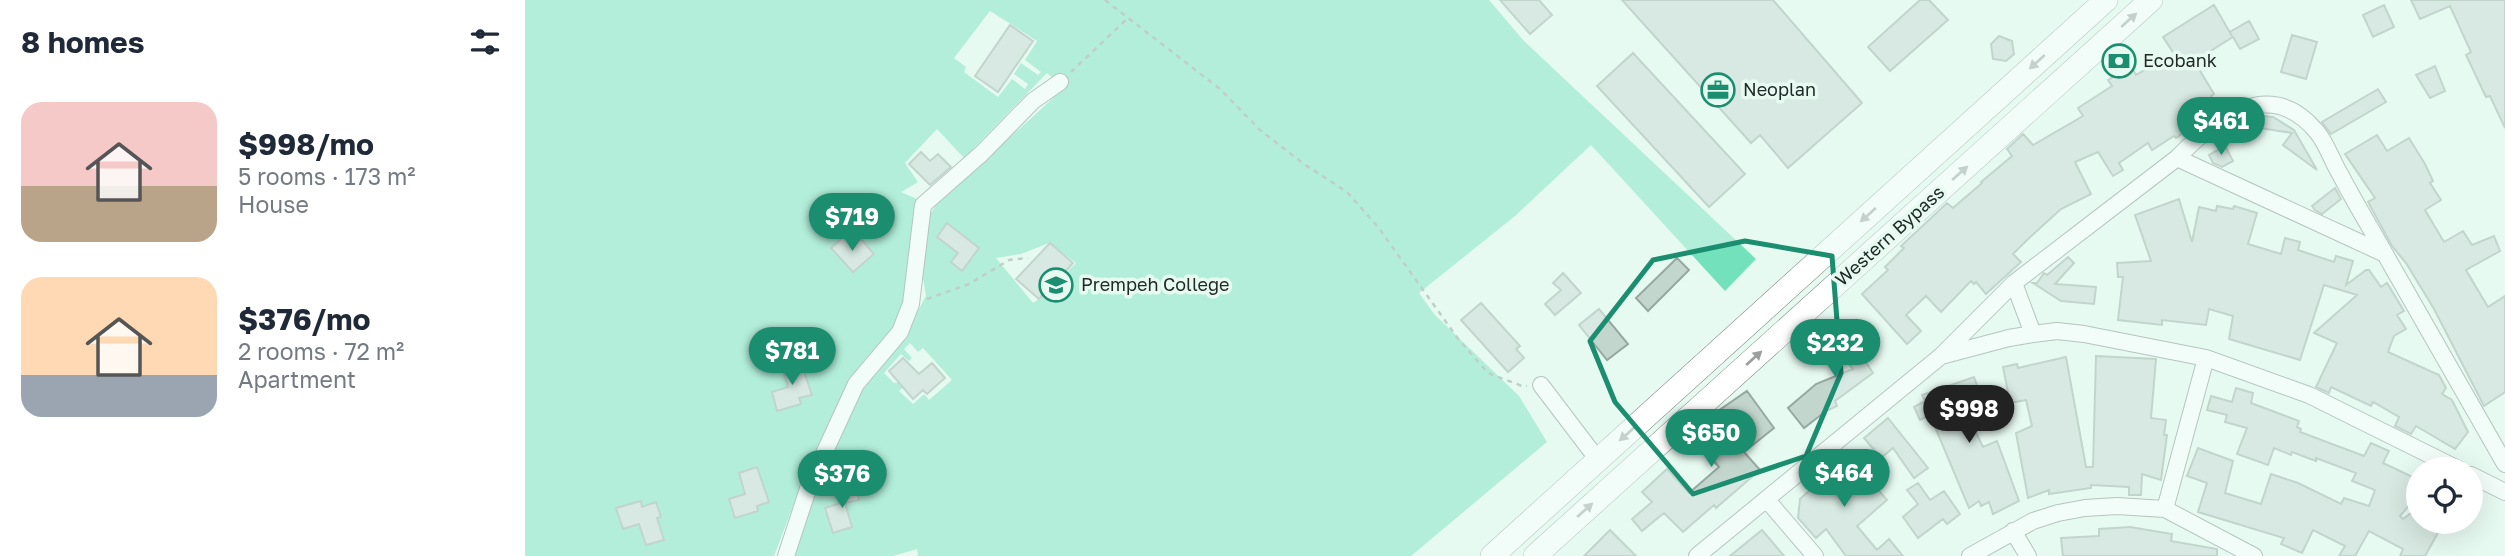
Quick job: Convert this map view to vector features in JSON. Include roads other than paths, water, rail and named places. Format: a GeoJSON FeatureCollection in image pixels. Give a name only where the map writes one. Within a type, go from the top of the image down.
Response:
{"type":"FeatureCollection","features":[{"type":"Feature","properties":{"kind":"highway","name":"Western Bypass"},"geometry":{"type":"LineString","coordinates":[[1492,556],[2106,0]]}},
{"type":"Feature","properties":{"kind":"highway","name":"Western Bypass"},"geometry":{"type":"LineString","coordinates":[[1535,556],[2151,0]]}},
{"type":"Feature","properties":{"kind":"street"},"geometry":{"type":"LineString","coordinates":[[786,556],[809,486],[856,384],[900,332],[911,304],[923,205],[1033,101],[1060,82]]}},
{"type":"Feature","properties":{"kind":"street"},"geometry":{"type":"LineString","coordinates":[[1697,556],[1941,356],[2014,283],[2177,158],[2202,132],[2233,111],[2257,104],[2280,106],[2299,115],[2318,132],[2505,464]]}},
{"type":"Feature","properties":{"kind":"street"},"geometry":{"type":"LineString","coordinates":[[2177,158],[2385,254]]}},
{"type":"Feature","properties":{"kind":"street"},"geometry":{"type":"LineString","coordinates":[[2014,283],[2033,334]]}},
{"type":"Feature","properties":{"kind":"street"},"geometry":{"type":"LineString","coordinates":[[1941,356],[2010,338],[2057,331],[2206,358],[2309,395],[2434,457]]}},
{"type":"Feature","properties":{"kind":"street"},"geometry":{"type":"LineString","coordinates":[[2165,509],[2206,358]]}},
{"type":"Feature","properties":{"kind":"street"},"geometry":{"type":"LineString","coordinates":[[1541,386],[1598,460]]}},
{"type":"Feature","properties":{"kind":"street"},"geometry":{"type":"LineString","coordinates":[[2483,481],[2505,492]]}},
{"type":"Feature","properties":{"kind":"street"},"geometry":{"type":"LineString","coordinates":[[1767,500],[1815,556]]}},
{"type":"Feature","properties":{"kind":"street"},"geometry":{"type":"LineString","coordinates":[[1970,556],[2033,521],[2085,508],[2117,506],[2165,509],[2255,556]]}},
{"type":"Feature","properties":{"kind":"street"},"geometry":{"type":"LineString","coordinates":[[2013,531],[2028,556]]}},
{"type":"Feature","properties":{"kind":"place","name":"Ecobank"},"geometry":{"type":"Point","coordinates":[2119,61]}},
{"type":"Feature","properties":{"kind":"place","name":"Neoplan"},"geometry":{"type":"Point","coordinates":[1718,90]}},
{"type":"Feature","properties":{"kind":"place","name":"Prempeh College"},"geometry":{"type":"Point","coordinates":[1056,285]}}]}
